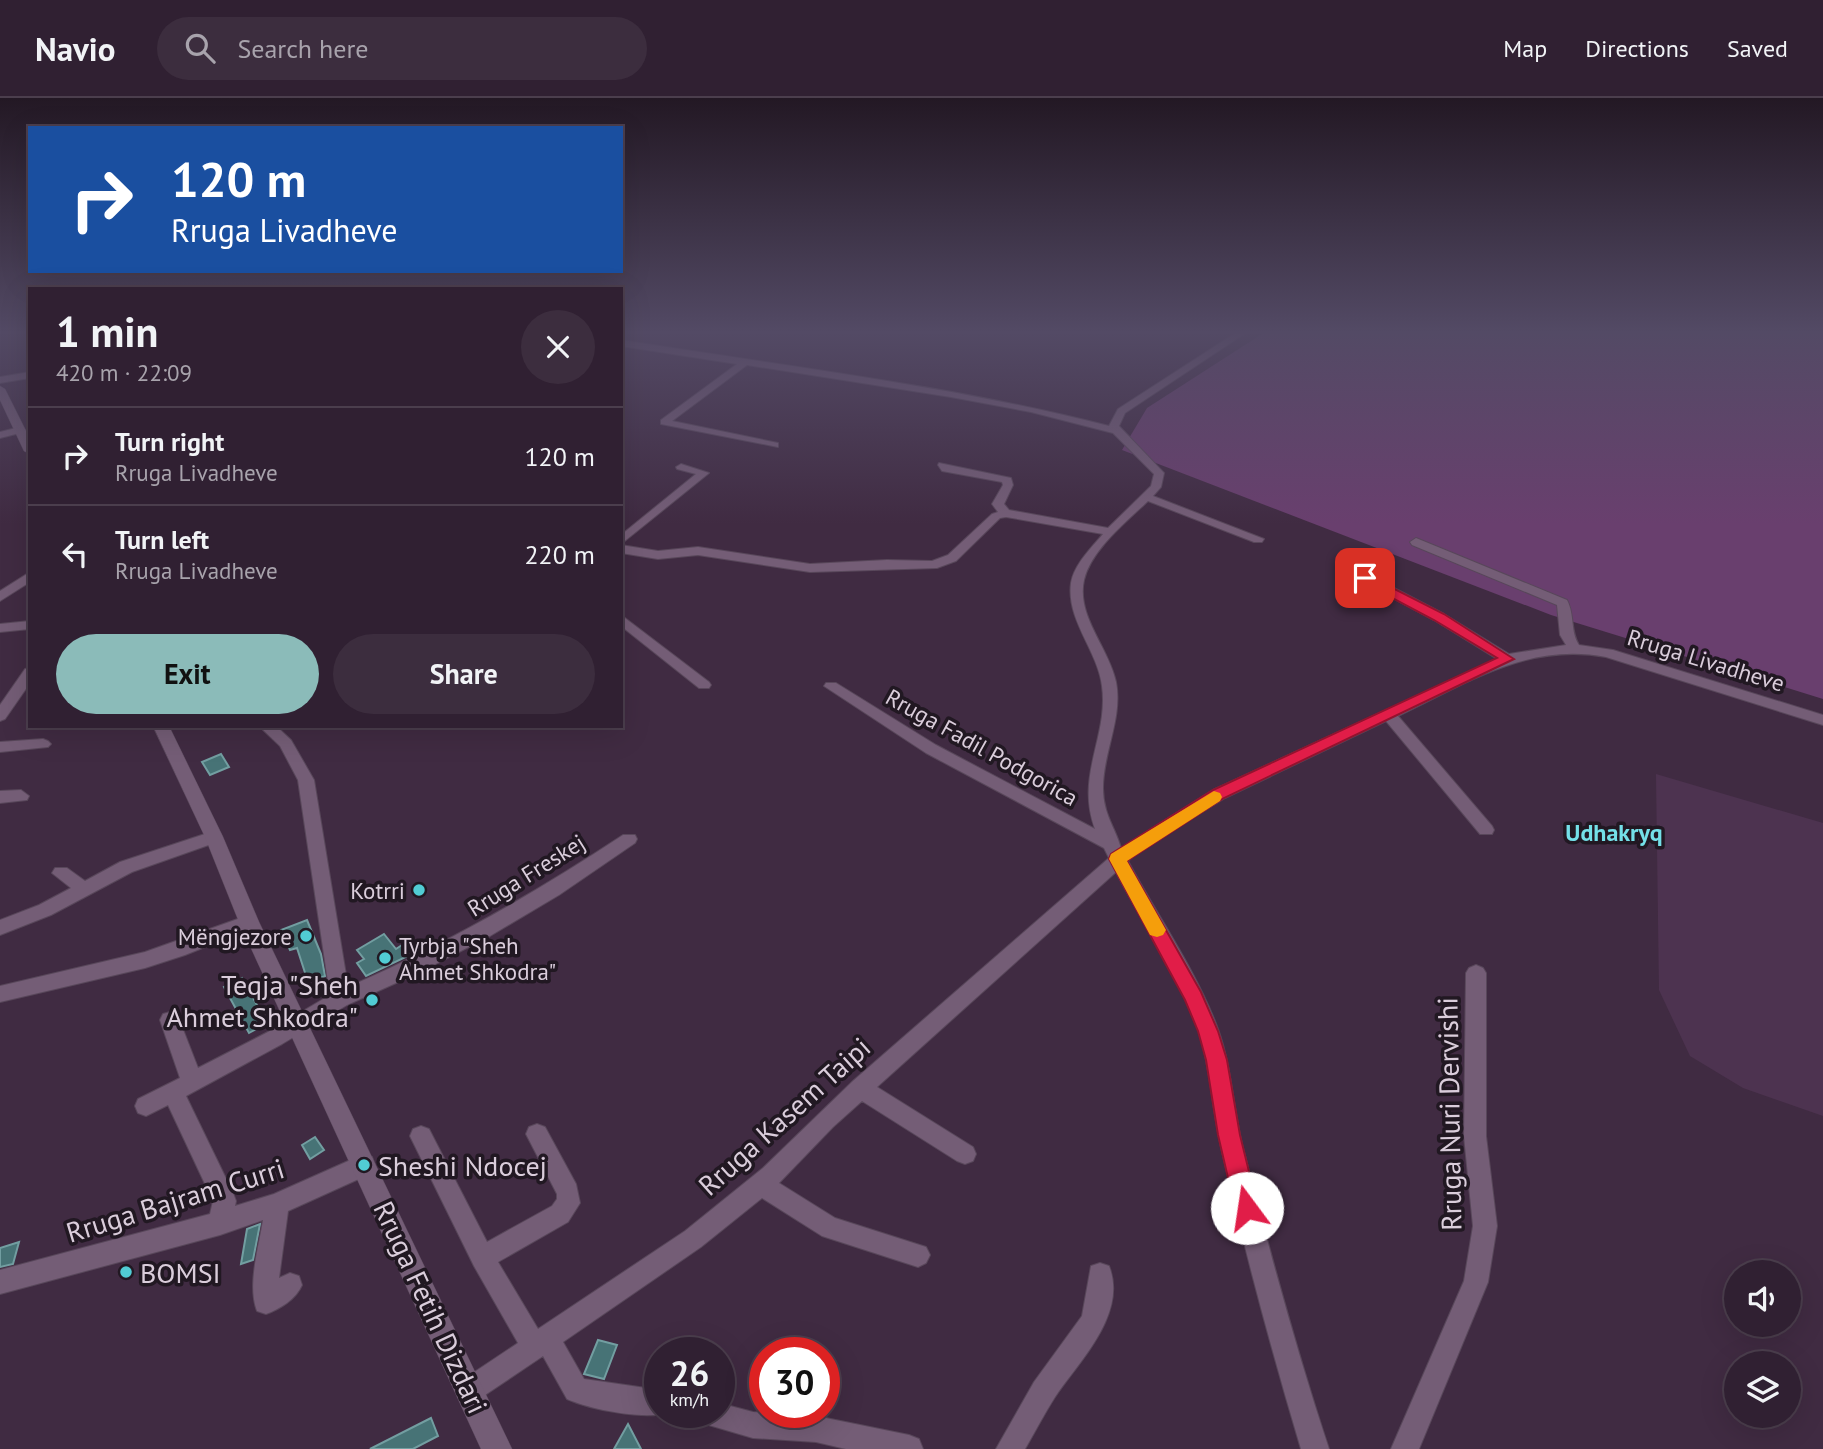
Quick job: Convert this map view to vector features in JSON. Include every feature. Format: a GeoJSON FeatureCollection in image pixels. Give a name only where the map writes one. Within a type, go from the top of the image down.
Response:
{"type":"FeatureCollection","features":[{"type":"Feature","properties":{"kind":"main road"},"geometry":{"type":"LineString","coordinates":[[4,397],[28,447]]}},
{"type":"Feature","properties":{"kind":"main road","name":"Rruga Fetih Dizdari"},"geometry":{"type":"LineString","coordinates":[[162,728],[214,837],[248,922],[497,1449]]}},
{"type":"Feature","properties":{"kind":"street"},"geometry":{"type":"LineString","coordinates":[[698,397],[664,422],[774,445]]}},
{"type":"Feature","properties":{"kind":"street"},"geometry":{"type":"LineString","coordinates":[[967,397],[1032,409],[1117,431]]}},
{"type":"Feature","properties":{"kind":"street"},"geometry":{"type":"LineString","coordinates":[[1143,397],[1121,411],[1114,426],[1158,473],[1159,480],[1156,487],[1111,532],[1080,572],[1077,583],[1082,622],[1110,684],[1110,708],[1094,782],[1096,806],[1115,852],[1194,998],[1208,1031],[1217,1060],[1229,1135],[1265,1282],[1315,1449]]}},
{"type":"Feature","properties":{"kind":"street"},"geometry":{"type":"LineString","coordinates":[[0,435],[20,430]]}},
{"type":"Feature","properties":{"kind":"street"},"geometry":{"type":"LineString","coordinates":[[943,465],[946,469],[1007,480],[1008,485],[998,504],[1005,513]]}},
{"type":"Feature","properties":{"kind":"street"},"geometry":{"type":"LineString","coordinates":[[623,539],[704,474],[681,467]]}},
{"type":"Feature","properties":{"kind":"street"},"geometry":{"type":"LineString","coordinates":[[1146,497],[1258,539]]}},
{"type":"Feature","properties":{"kind":"street"},"geometry":{"type":"LineString","coordinates":[[623,549],[658,555],[698,551],[810,568],[887,564],[933,565],[952,558],[996,516],[1005,513],[1111,532]]}},
{"type":"Feature","properties":{"kind":"street"},"geometry":{"type":"LineString","coordinates":[[1416,542],[1562,603],[1565,609],[1565,635],[1574,647]]}},
{"type":"Feature","properties":{"kind":"street"},"geometry":{"type":"LineString","coordinates":[[3,591],[28,577]]}},
{"type":"Feature","properties":{"kind":"street"},"geometry":{"type":"LineString","coordinates":[[1365,578],[1439,617],[1507,659]]}},
{"type":"Feature","properties":{"kind":"street"},"geometry":{"type":"LineString","coordinates":[[623,621],[704,685]]}},
{"type":"Feature","properties":{"kind":"street"},"geometry":{"type":"LineString","coordinates":[[0,628],[28,625]]}},
{"type":"Feature","properties":{"kind":"street","name":"Rruga Livadheve"},"geometry":{"type":"LineString","coordinates":[[1115,852],[1219,794],[1507,659],[1545,650],[1574,647],[1634,661],[1823,720]]}},
{"type":"Feature","properties":{"kind":"street"},"geometry":{"type":"LineString","coordinates":[[0,716],[28,675]]}},
{"type":"Feature","properties":{"kind":"street","name":"Rruga Fadil Podgorica"},"geometry":{"type":"LineString","coordinates":[[831,686],[931,749],[1115,852]]}},
{"type":"Feature","properties":{"kind":"street"},"geometry":{"type":"LineString","coordinates":[[1389,715],[1486,830]]}},
{"type":"Feature","properties":{"kind":"street"},"geometry":{"type":"LineString","coordinates":[[272,728],[286,743],[306,780],[341,999]]}},
{"type":"Feature","properties":{"kind":"street"},"geometry":{"type":"LineString","coordinates":[[0,747],[43,744]]}},
{"type":"Feature","properties":{"kind":"street"},"geometry":{"type":"LineString","coordinates":[[0,797],[21,796]]}},
{"type":"Feature","properties":{"kind":"street"},"geometry":{"type":"LineString","coordinates":[[0,928],[45,910],[135,863],[214,837]]}},
{"type":"Feature","properties":{"kind":"street","name":"Rruga Freskej"},"geometry":{"type":"LineString","coordinates":[[146,1106],[341,999],[409,969],[483,931],[553,890],[629,839]]}},
{"type":"Feature","properties":{"kind":"street","name":"Rruga Kasem Taipi"},"geometry":{"type":"LineString","coordinates":[[470,1390],[693,1239],[761,1184],[825,1120],[1115,852]]}},
{"type":"Feature","properties":{"kind":"street"},"geometry":{"type":"LineString","coordinates":[[61,873],[83,888]]}},
{"type":"Feature","properties":{"kind":"street"},"geometry":{"type":"LineString","coordinates":[[0,994],[178,950],[248,922]]}},
{"type":"Feature","properties":{"kind":"street","name":"Rruga Nuri Dervishi"},"geometry":{"type":"LineString","coordinates":[[1405,1449],[1476,1282],[1485,1226],[1475,1136],[1476,973]]}},
{"type":"Feature","properties":{"kind":"street"},"geometry":{"type":"LineString","coordinates":[[170,1020],[182,1087],[225,1201],[220,1223]]}},
{"type":"Feature","properties":{"kind":"street"},"geometry":{"type":"LineString","coordinates":[[860,1088],[965,1154]]}},
{"type":"Feature","properties":{"kind":"street"},"geometry":{"type":"LineString","coordinates":[[482,1258],[559,1214],[569,1203],[568,1192],[537,1134]]}},
{"type":"Feature","properties":{"kind":"street"},"geometry":{"type":"LineString","coordinates":[[421,1136],[482,1258],[576,1390],[644,1401]]}},
{"type":"Feature","properties":{"kind":"street","name":"Rruga Bajram Curri"},"geometry":{"type":"LineString","coordinates":[[0,1282],[220,1223],[277,1204],[365,1165]]}},
{"type":"Feature","properties":{"kind":"street"},"geometry":{"type":"LineString","coordinates":[[761,1184],[793,1208],[830,1228],[918,1255]]}},
{"type":"Feature","properties":{"kind":"street"},"geometry":{"type":"LineString","coordinates":[[277,1204],[267,1273],[266,1302],[290,1285]]}},
{"type":"Feature","properties":{"kind":"street"},"geometry":{"type":"LineString","coordinates":[[1010,1449],[1050,1381],[1090,1330],[1101,1298],[1100,1275]]}},
{"type":"Feature","properties":{"kind":"street"},"geometry":{"type":"LineString","coordinates":[[735,1420],[753,1425],[816,1429],[909,1449]]}},
{"type":"Feature","properties":{"kind":"shaded area"},"geometry":{"type":"Polygon","coordinates":[[[1164,397],[1823,397],[1823,699],[1551,615],[1122,450],[1147,408],[1164,397]]]}},
{"type":"Feature","properties":{"kind":"shaded area"},"geometry":{"type":"Polygon","coordinates":[[[1656,774],[1823,823],[1823,1116],[1743,1088],[1690,1056],[1659,990],[1656,774]]]}},
{"type":"Feature","properties":{"kind":"building"},"geometry":{"type":"Polygon","coordinates":[[[221,754],[229,767],[210,775],[202,762],[221,754]]]}},
{"type":"Feature","properties":{"kind":"building"},"geometry":{"type":"Polygon","coordinates":[[[307,920],[321,954],[325,976],[308,982],[297,948],[290,950],[281,930],[307,920]]]}},
{"type":"Feature","properties":{"kind":"building","name":"Tyrbja \"Sheh Ahmet Shkodra\""},"geometry":{"type":"Polygon","coordinates":[[[384,934],[396,949],[402,945],[410,955],[366,976],[357,963],[364,959],[357,950],[384,934]]]}},
{"type":"Feature","properties":{"kind":"building"},"geometry":{"type":"Polygon","coordinates":[[[242,978],[267,1023],[249,1033],[224,987],[242,978]]]}},
{"type":"Feature","properties":{"kind":"building"},"geometry":{"type":"Polygon","coordinates":[[[315,1137],[324,1150],[310,1159],[302,1145],[315,1137]]]}},
{"type":"Feature","properties":{"kind":"building"},"geometry":{"type":"Polygon","coordinates":[[[260,1224],[253,1260],[241,1264],[247,1229],[260,1224]]]}},
{"type":"Feature","properties":{"kind":"building"},"geometry":{"type":"Polygon","coordinates":[[[19,1242],[13,1264],[0,1267],[0,1248],[19,1242]]]}},
{"type":"Feature","properties":{"kind":"building"},"geometry":{"type":"Polygon","coordinates":[[[598,1340],[617,1345],[604,1379],[584,1374],[598,1340]]]}},
{"type":"Feature","properties":{"kind":"building"},"geometry":{"type":"Polygon","coordinates":[[[431,1418],[438,1436],[413,1449],[370,1449],[431,1418]]]}},
{"type":"Feature","properties":{"kind":"building"},"geometry":{"type":"Polygon","coordinates":[[[628,1424],[641,1449],[614,1449],[628,1424]]]}},
{"type":"Feature","properties":{"kind":"slow traffic"},"geometry":{"type":"LineString","coordinates":[[1157,930],[1117,859],[1214,797]]}},
{"type":"Feature","properties":{"kind":"place","name":"Kotrri"},"geometry":{"type":"Point","coordinates":[419,890]}},
{"type":"Feature","properties":{"kind":"place","name":"Mëngjezore"},"geometry":{"type":"Point","coordinates":[306,936]}},
{"type":"Feature","properties":{"kind":"place","name":"Tyrbja \"Sheh Ahmet Shkodra\""},"geometry":{"type":"Point","coordinates":[385,958]}},
{"type":"Feature","properties":{"kind":"place","name":"Teqja \"Sheh Ahmet Shkodra\""},"geometry":{"type":"Point","coordinates":[372,1000]}},
{"type":"Feature","properties":{"kind":"place","name":"Sheshi Ndocej"},"geometry":{"type":"Point","coordinates":[364,1165]}},
{"type":"Feature","properties":{"kind":"place","name":"BOMSI"},"geometry":{"type":"Point","coordinates":[126,1272]}},
{"type":"Feature","properties":{"kind":"district","name":"Udhakryq"},"geometry":{"type":"Point","coordinates":[1614,832]}},
{"type":"Feature","properties":{"kind":"route"},"geometry":{"type":"LineString","coordinates":[[1247,1208],[1229,1135],[1217,1060],[1208,1031],[1194,998],[1117,859],[1219,794],[1507,659],[1439,617],[1365,578]]}}]}
